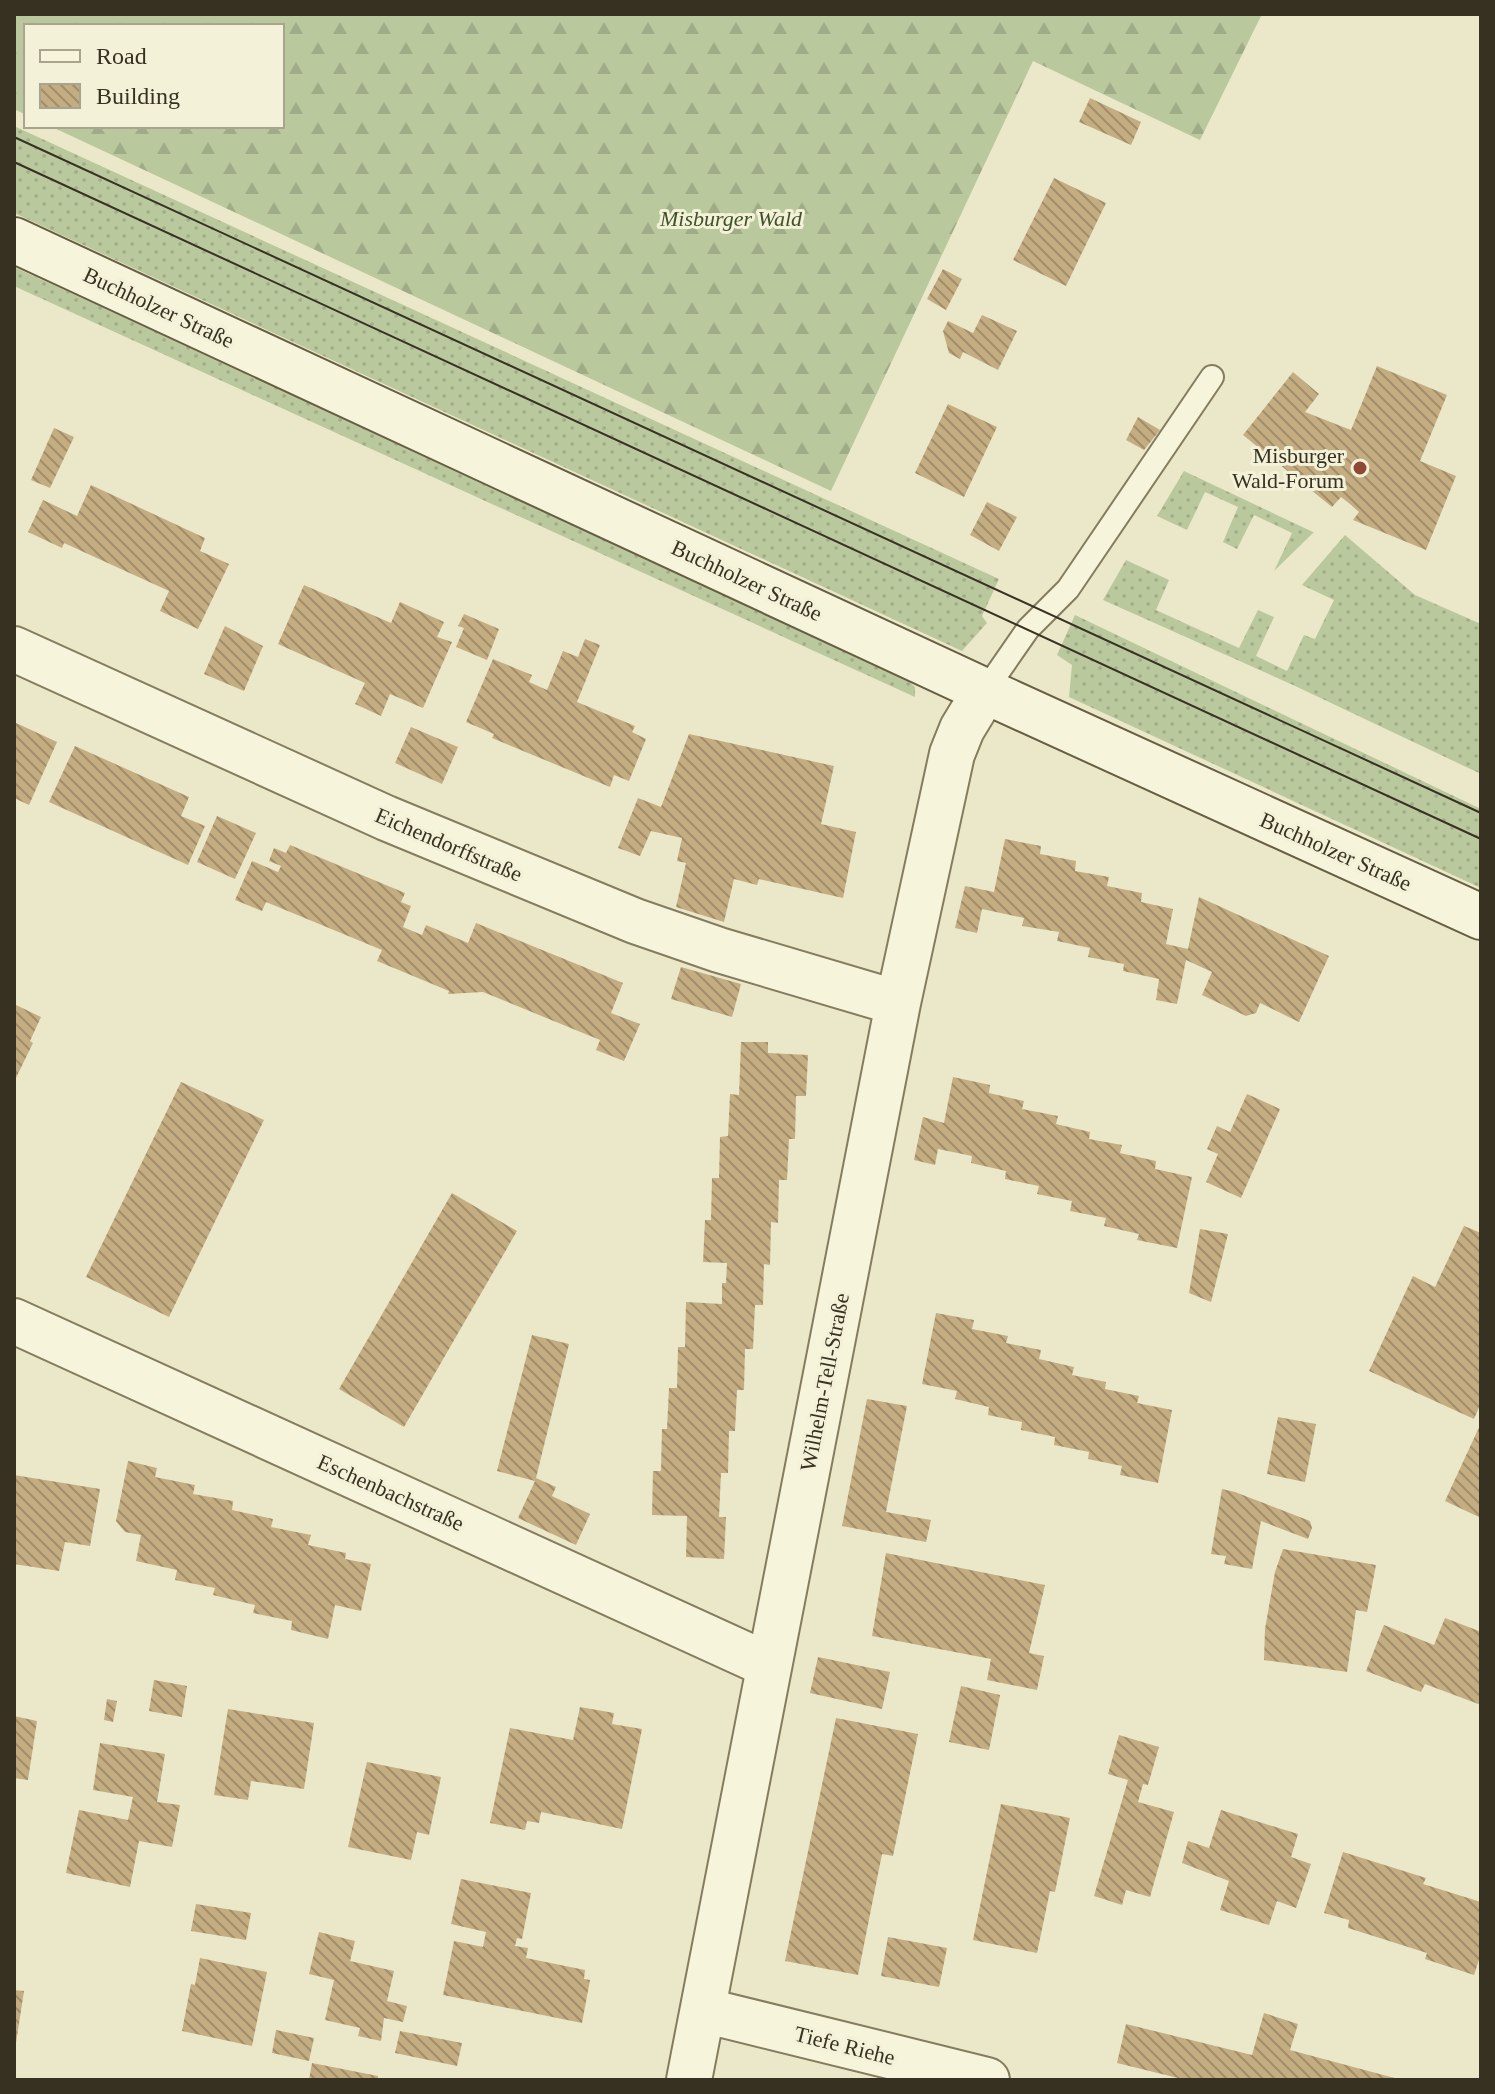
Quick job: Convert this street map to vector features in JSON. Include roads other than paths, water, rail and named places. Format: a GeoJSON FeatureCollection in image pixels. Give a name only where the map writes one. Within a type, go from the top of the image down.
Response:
{"type":"FeatureCollection","features":[{"type":"Feature","properties":{"kind":"street","name":"Buchholzer Straße"},"geometry":{"type":"LineString","coordinates":[[14,240],[985,691],[1481,917]]}},
{"type":"Feature","properties":{"kind":"street","name":"Eichendorffstraße"},"geometry":{"type":"LineString","coordinates":[[14,649],[386,818],[608,910],[719,950],[898,1003]]}},
{"type":"Feature","properties":{"kind":"street","name":"Wilhelm-Tell-Straße"},"geometry":{"type":"LineString","coordinates":[[689,2080],[898,1003],[952,754],[962,729],[985,691]]}},
{"type":"Feature","properties":{"kind":"street","name":"Eschenbachstraße"},"geometry":{"type":"LineString","coordinates":[[14,1321],[768,1665]]}},
{"type":"Feature","properties":{"kind":"street","name":"Tiefe Riehe"},"geometry":{"type":"LineString","coordinates":[[703,2010],[987,2080]]}},
{"type":"Feature","properties":{"kind":"lane"},"geometry":{"type":"LineString","coordinates":[[985,691],[1028,629],[1068,589],[1212,377]]}},
{"type":"Feature","properties":{"kind":"tram line"},"geometry":{"type":"LineString","coordinates":[[14,137],[1481,813]]}},
{"type":"Feature","properties":{"kind":"tram line"},"geometry":{"type":"LineString","coordinates":[[14,162],[1481,839]]}},
{"type":"Feature","properties":{"kind":"place","name":"Misburger Wald-Forum"},"geometry":{"type":"Point","coordinates":[1360,468]}},
{"type":"Feature","properties":{"kind":"park label","name":"Misburger Wald"},"geometry":{"type":"Point","coordinates":[731,218]}}]}
